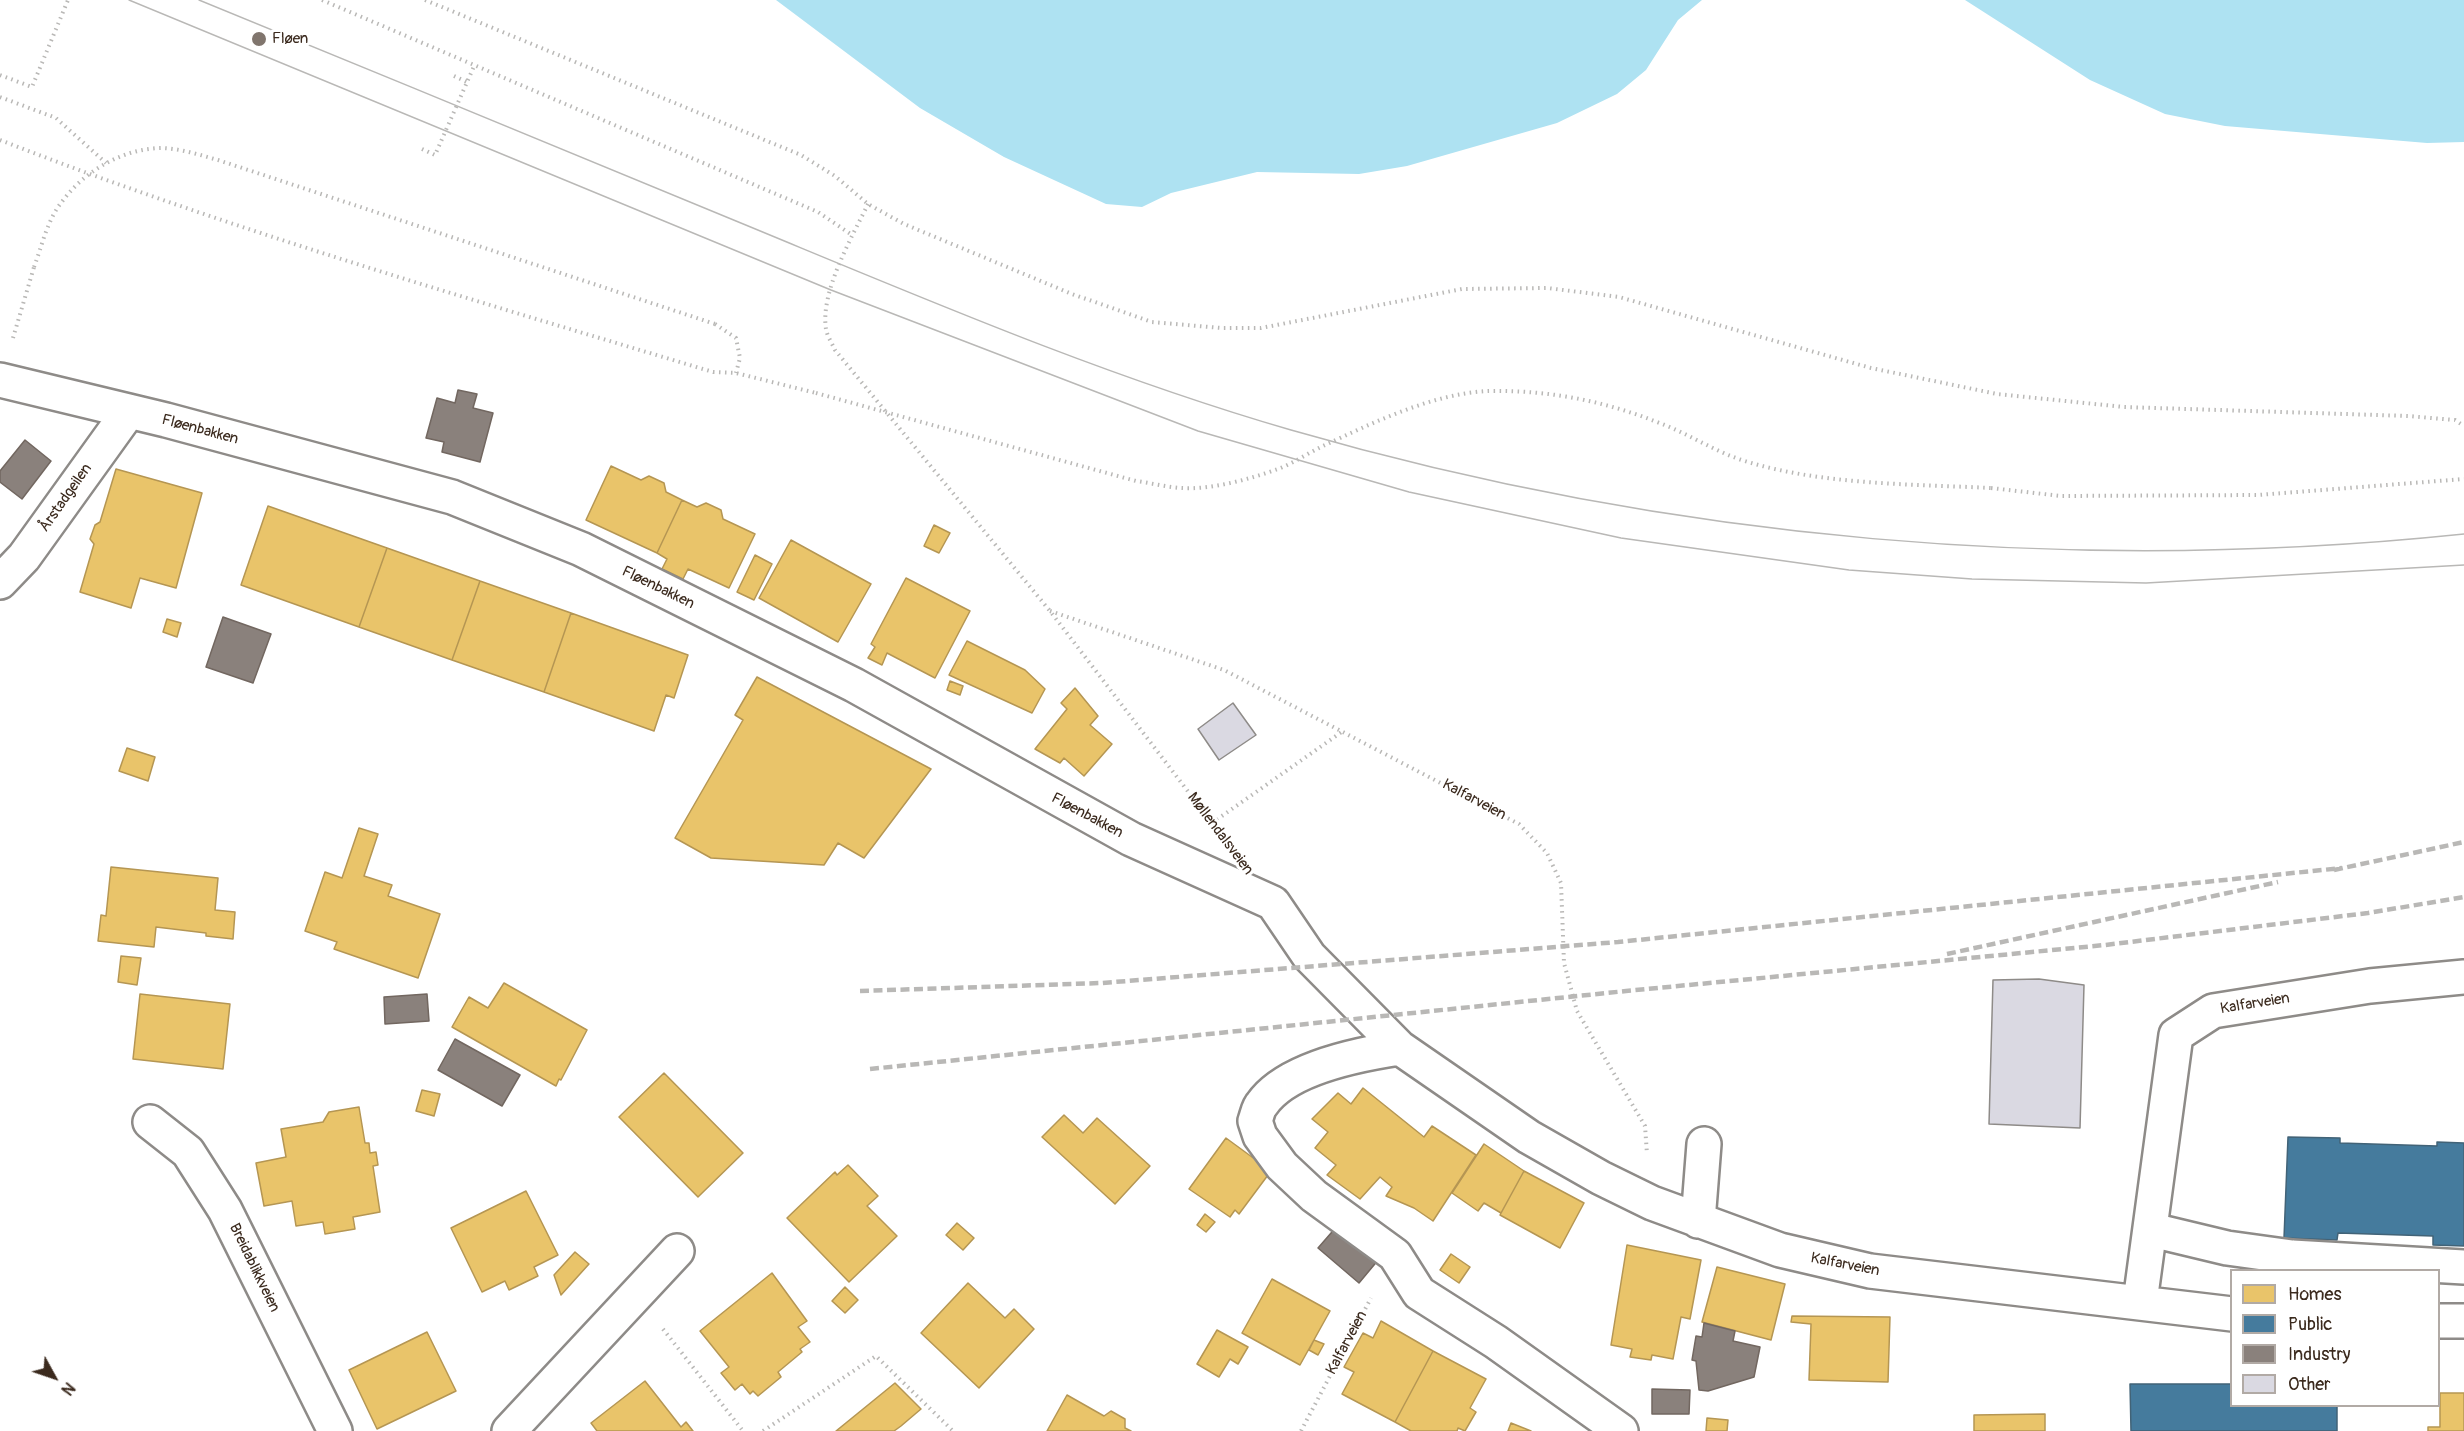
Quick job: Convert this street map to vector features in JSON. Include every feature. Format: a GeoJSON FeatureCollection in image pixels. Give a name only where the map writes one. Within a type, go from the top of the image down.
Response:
{"type":"FeatureCollection","features":[{"type":"Feature","properties":{"kind":"street","name":"Fløenbakken"},"geometry":{"type":"LineString","coordinates":[[1,380],[129,411],[452,497],[581,549],[854,686],[1131,839],[1273,903],[1309,956],[1400,1048]]}},
{"type":"Feature","properties":{"kind":"street","name":"Årstadgeilen"},"geometry":{"type":"LineString","coordinates":[[0,582],[24,557],[129,411]]}},
{"type":"Feature","properties":{"kind":"street","name":"Kalfarveien"},"geometry":{"type":"LineString","coordinates":[[2140,1302],[2152,1230],[2176,1035],[2213,1011],[2370,986],[2464,977]]}},
{"type":"Feature","properties":{"kind":"street","name":"Kalfarveien"},"geometry":{"type":"LineString","coordinates":[[1400,1048],[1530,1137],[1601,1178],[1652,1203],[1780,1250],[1870,1271],[2230,1314]]}},
{"type":"Feature","properties":{"kind":"street"},"geometry":{"type":"LineString","coordinates":[[1400,1048],[1344,1059],[1310,1071],[1273,1092],[1261,1104],[1255,1121],[1260,1136],[1282,1166],[1314,1196],[1395,1255],[1419,1293],[1496,1342],[1621,1431]]}},
{"type":"Feature","properties":{"kind":"street","name":"Breidablikkveien"},"geometry":{"type":"LineString","coordinates":[[150,1122],[188,1152],[225,1210],[335,1431]]}},
{"type":"Feature","properties":{"kind":"street"},"geometry":{"type":"LineString","coordinates":[[1698,1221],[1704,1144]]}},
{"type":"Feature","properties":{"kind":"street"},"geometry":{"type":"LineString","coordinates":[[2152,1230],[2227,1248],[2292,1257],[2464,1267]]}},
{"type":"Feature","properties":{"kind":"street"},"geometry":{"type":"LineString","coordinates":[[509,1431],[676,1251]]}},
{"type":"Feature","properties":{"kind":"street"},"geometry":{"type":"LineString","coordinates":[[2440,1321],[2464,1321]]}},
{"type":"Feature","properties":{"kind":"path"},"geometry":{"type":"LineString","coordinates":[[0,75],[32,87],[68,0]]}},
{"type":"Feature","properties":{"kind":"path"},"geometry":{"type":"LineString","coordinates":[[322,0],[818,212],[852,236]]}},
{"type":"Feature","properties":{"kind":"path"},"geometry":{"type":"LineString","coordinates":[[425,0],[801,155],[835,176],[868,204],[978,256],[1083,298],[1152,322],[1185,326],[1261,327],[1462,289],[1547,288],[1619,297],[1871,368],[1997,394],[2124,407],[2408,416],[2455,420],[2464,426]]}},
{"type":"Feature","properties":{"kind":"path"},"geometry":{"type":"LineString","coordinates":[[422,149],[435,155],[475,64]]}},
{"type":"Feature","properties":{"kind":"path"},"geometry":{"type":"LineString","coordinates":[[454,76],[467,82]]}},
{"type":"Feature","properties":{"kind":"path"},"geometry":{"type":"LineString","coordinates":[[0,98],[56,118],[106,163]]}},
{"type":"Feature","properties":{"kind":"path"},"geometry":{"type":"LineString","coordinates":[[0,140],[130,189],[331,256],[713,372],[736,374],[816,393],[1136,481],[1182,488],[1225,483],[1279,468],[1323,446],[1416,406],[1487,391],[1544,393],[1578,397],[1608,404],[1664,424],[1718,451],[1748,462],[1798,473],[1991,488],[2061,496],[2258,495],[2464,479]]}},
{"type":"Feature","properties":{"kind":"path"},"geometry":{"type":"LineString","coordinates":[[1,380],[34,267],[50,221],[61,203],[86,176],[106,163],[127,154],[164,148],[218,160],[715,324],[736,338],[740,358],[736,374]]}},
{"type":"Feature","properties":{"kind":"path","name":"Møllendalsveien"},"geometry":{"type":"LineString","coordinates":[[868,204],[852,236],[831,290],[825,315],[826,331],[835,350],[1050,611],[1219,832]]}},
{"type":"Feature","properties":{"kind":"path","name":"Kalfarveien"},"geometry":{"type":"LineString","coordinates":[[1050,611],[1224,670],[1518,824],[1546,853],[1562,883],[1564,963],[1577,1011],[1645,1126],[1652,1203]]}},
{"type":"Feature","properties":{"kind":"path"},"geometry":{"type":"LineString","coordinates":[[1212,823],[1343,731]]}},
{"type":"Feature","properties":{"kind":"path","name":"Kalfarveien"},"geometry":{"type":"LineString","coordinates":[[1301,1431],[1395,1255]]}},
{"type":"Feature","properties":{"kind":"path"},"geometry":{"type":"LineString","coordinates":[[660,1326],[743,1431]]}},
{"type":"Feature","properties":{"kind":"path"},"geometry":{"type":"LineString","coordinates":[[763,1431],[876,1356],[953,1431]]}},
{"type":"Feature","properties":{"kind":"water"},"geometry":{"type":"Polygon","coordinates":[[[776,0],[1702,0],[1678,20],[1646,70],[1617,94],[1557,123],[1407,166],[1359,174],[1257,172],[1171,193],[1142,207],[1106,204],[1004,157],[920,108],[776,0]]]}},
{"type":"Feature","properties":{"kind":"water"},"geometry":{"type":"Polygon","coordinates":[[[1965,0],[2464,0],[2464,142],[2427,143],[2225,126],[2165,114],[2090,80],[1965,0]]]}},
{"type":"Feature","properties":{"kind":"building: Homes"},"geometry":{"type":"Polygon","coordinates":[[[611,466],[641,480],[649,476],[664,483],[666,492],[682,500],[657,553],[586,520],[611,466]]]}},
{"type":"Feature","properties":{"kind":"building: Homes"},"geometry":{"type":"Polygon","coordinates":[[[116,469],[202,493],[176,588],[140,578],[131,608],[80,592],[94,544],[90,539],[95,525],[100,522],[116,469]]]}},
{"type":"Feature","properties":{"kind":"building: Homes"},"geometry":{"type":"Polygon","coordinates":[[[682,500],[697,507],[706,503],[721,510],[723,519],[755,534],[729,588],[688,569],[683,579],[662,569],[667,559],[657,553],[682,500]]]}},
{"type":"Feature","properties":{"kind":"building: Homes"},"geometry":{"type":"Polygon","coordinates":[[[268,506],[387,548],[359,627],[241,585],[268,506]]]}},
{"type":"Feature","properties":{"kind":"building: Homes"},"geometry":{"type":"Polygon","coordinates":[[[934,525],[950,533],[939,553],[924,546],[934,525]]]}},
{"type":"Feature","properties":{"kind":"building: Homes"},"geometry":{"type":"Polygon","coordinates":[[[791,540],[871,584],[838,642],[759,598],[791,540]]]}},
{"type":"Feature","properties":{"kind":"building: Homes"},"geometry":{"type":"Polygon","coordinates":[[[387,548],[480,581],[452,660],[359,627],[387,548]]]}},
{"type":"Feature","properties":{"kind":"building: Homes"},"geometry":{"type":"Polygon","coordinates":[[[755,555],[772,564],[754,600],[737,592],[755,555]]]}},
{"type":"Feature","properties":{"kind":"building: Homes"},"geometry":{"type":"Polygon","coordinates":[[[906,578],[970,611],[935,678],[887,653],[882,665],[868,658],[875,647],[871,644],[906,578]]]}},
{"type":"Feature","properties":{"kind":"building: Homes"},"geometry":{"type":"Polygon","coordinates":[[[480,581],[571,613],[544,692],[452,660],[480,581]]]}},
{"type":"Feature","properties":{"kind":"building: Homes"},"geometry":{"type":"Polygon","coordinates":[[[571,613],[688,655],[674,698],[666,695],[654,731],[544,692],[571,613]]]}},
{"type":"Feature","properties":{"kind":"building: Homes"},"geometry":{"type":"Polygon","coordinates":[[[167,619],[181,623],[177,637],[163,632],[167,619]]]}},
{"type":"Feature","properties":{"kind":"building: Homes"},"geometry":{"type":"Polygon","coordinates":[[[967,641],[1025,670],[1045,689],[1032,713],[949,675],[967,641]]]}},
{"type":"Feature","properties":{"kind":"building: Homes"},"geometry":{"type":"Polygon","coordinates":[[[757,677],[931,769],[864,858],[838,843],[824,865],[711,858],[675,838],[743,720],[735,715],[757,677]]]}},
{"type":"Feature","properties":{"kind":"building: Homes"},"geometry":{"type":"Polygon","coordinates":[[[950,681],[963,686],[960,695],[947,690],[950,681]]]}},
{"type":"Feature","properties":{"kind":"building: Homes"},"geometry":{"type":"Polygon","coordinates":[[[1075,688],[1098,716],[1090,725],[1112,744],[1084,776],[1064,758],[1060,763],[1035,749],[1067,709],[1061,703],[1075,688]]]}},
{"type":"Feature","properties":{"kind":"building: Homes"},"geometry":{"type":"Polygon","coordinates":[[[127,748],[155,757],[148,781],[119,771],[127,748]]]}},
{"type":"Feature","properties":{"kind":"building: Homes"},"geometry":{"type":"Polygon","coordinates":[[[359,828],[378,834],[364,876],[392,885],[388,896],[440,914],[418,978],[334,949],[337,942],[305,931],[325,872],[342,878],[359,828]]]}},
{"type":"Feature","properties":{"kind":"building: Homes"},"geometry":{"type":"Polygon","coordinates":[[[111,867],[218,878],[215,910],[235,912],[233,939],[156,927],[154,947],[98,941],[101,915],[106,916],[111,867]]]}},
{"type":"Feature","properties":{"kind":"building: Homes"},"geometry":{"type":"Polygon","coordinates":[[[121,956],[141,958],[137,985],[118,982],[121,956]]]}},
{"type":"Feature","properties":{"kind":"building: Homes"},"geometry":{"type":"Polygon","coordinates":[[[504,983],[587,1030],[556,1086],[452,1027],[469,997],[488,1008],[504,983]]]}},
{"type":"Feature","properties":{"kind":"building: Homes"},"geometry":{"type":"Polygon","coordinates":[[[140,994],[230,1004],[223,1069],[133,1059],[140,994]]]}},
{"type":"Feature","properties":{"kind":"building: Homes"},"geometry":{"type":"Polygon","coordinates":[[[664,1073],[743,1153],[698,1197],[619,1117],[664,1073]]]}},
{"type":"Feature","properties":{"kind":"building: Homes"},"geometry":{"type":"Polygon","coordinates":[[[1363,1088],[1424,1137],[1432,1126],[1476,1155],[1433,1221],[1414,1208],[1386,1196],[1392,1187],[1380,1177],[1360,1199],[1327,1175],[1336,1165],[1315,1148],[1328,1132],[1312,1119],[1338,1093],[1351,1104],[1363,1088]]]}},
{"type":"Feature","properties":{"kind":"building: Homes"},"geometry":{"type":"Polygon","coordinates":[[[422,1090],[440,1094],[434,1116],[416,1111],[422,1090]]]}},
{"type":"Feature","properties":{"kind":"building: Homes"},"geometry":{"type":"Polygon","coordinates":[[[359,1107],[365,1143],[369,1143],[370,1153],[376,1152],[378,1165],[373,1166],[380,1212],[353,1217],[355,1229],[325,1234],[323,1222],[296,1226],[292,1201],[264,1206],[256,1163],[286,1157],[281,1129],[323,1122],[329,1112],[359,1107]]]}},
{"type":"Feature","properties":{"kind":"building: Homes"},"geometry":{"type":"Polygon","coordinates":[[[1064,1115],[1083,1133],[1097,1118],[1150,1166],[1115,1204],[1042,1137],[1064,1115]]]}},
{"type":"Feature","properties":{"kind":"building: Homes"},"geometry":{"type":"Polygon","coordinates":[[[1226,1138],[1271,1171],[1239,1214],[1235,1210],[1230,1217],[1189,1189],[1226,1138]]]}},
{"type":"Feature","properties":{"kind":"building: Homes"},"geometry":{"type":"Polygon","coordinates":[[[1484,1144],[1524,1171],[1501,1213],[1484,1203],[1478,1211],[1452,1193],[1484,1144]]]}},
{"type":"Feature","properties":{"kind":"building: Homes"},"geometry":{"type":"Polygon","coordinates":[[[848,1165],[878,1196],[867,1206],[897,1236],[849,1282],[787,1218],[835,1172],[837,1175],[848,1165]]]}},
{"type":"Feature","properties":{"kind":"building: Homes"},"geometry":{"type":"Polygon","coordinates":[[[1524,1171],[1584,1203],[1560,1248],[1500,1215],[1524,1171]]]}},
{"type":"Feature","properties":{"kind":"building: Homes"},"geometry":{"type":"Polygon","coordinates":[[[526,1191],[558,1255],[534,1267],[538,1276],[509,1290],[505,1281],[482,1292],[451,1228],[526,1191]]]}},
{"type":"Feature","properties":{"kind":"building: Homes"},"geometry":{"type":"Polygon","coordinates":[[[1205,1214],[1215,1222],[1206,1232],[1197,1225],[1205,1214]]]}},
{"type":"Feature","properties":{"kind":"building: Homes"},"geometry":{"type":"Polygon","coordinates":[[[957,1223],[974,1238],[963,1250],[946,1235],[957,1223]]]}},
{"type":"Feature","properties":{"kind":"building: Homes"},"geometry":{"type":"Polygon","coordinates":[[[1627,1245],[1701,1260],[1690,1319],[1681,1317],[1673,1359],[1652,1355],[1651,1360],[1630,1357],[1632,1349],[1611,1345],[1627,1245]]]}},
{"type":"Feature","properties":{"kind":"building: Homes"},"geometry":{"type":"Polygon","coordinates":[[[575,1252],[589,1264],[561,1295],[554,1275],[575,1252]]]}},
{"type":"Feature","properties":{"kind":"building: Homes"},"geometry":{"type":"Polygon","coordinates":[[[1451,1254],[1470,1267],[1459,1283],[1440,1270],[1451,1254]]]}},
{"type":"Feature","properties":{"kind":"building: Homes"},"geometry":{"type":"Polygon","coordinates":[[[1717,1267],[1785,1284],[1771,1340],[1702,1322],[1717,1267]]]}},
{"type":"Feature","properties":{"kind":"building: Homes"},"geometry":{"type":"Polygon","coordinates":[[[772,1273],[807,1321],[798,1327],[810,1342],[800,1349],[802,1352],[778,1372],[781,1377],[758,1396],[753,1391],[750,1394],[742,1384],[735,1390],[721,1373],[729,1367],[700,1331],[772,1273]]]}},
{"type":"Feature","properties":{"kind":"building: Homes"},"geometry":{"type":"Polygon","coordinates":[[[1272,1279],[1330,1311],[1300,1365],[1242,1333],[1272,1279]]]}},
{"type":"Feature","properties":{"kind":"building: Homes"},"geometry":{"type":"Polygon","coordinates":[[[968,1283],[1005,1318],[1014,1309],[1034,1329],[979,1388],[921,1333],[968,1283]]]}},
{"type":"Feature","properties":{"kind":"building: Homes"},"geometry":{"type":"Polygon","coordinates":[[[845,1287],[858,1300],[845,1313],[832,1301],[845,1287]]]}},
{"type":"Feature","properties":{"kind":"building: Homes"},"geometry":{"type":"Polygon","coordinates":[[[1792,1316],[1890,1317],[1888,1382],[1809,1380],[1811,1324],[1791,1322],[1792,1316]]]}},
{"type":"Feature","properties":{"kind":"building: Homes"},"geometry":{"type":"Polygon","coordinates":[[[1381,1321],[1433,1351],[1395,1422],[1342,1394],[1354,1372],[1344,1367],[1363,1333],[1373,1338],[1381,1321]]]}},
{"type":"Feature","properties":{"kind":"building: Homes"},"geometry":{"type":"Polygon","coordinates":[[[1217,1330],[1248,1347],[1238,1364],[1230,1359],[1219,1377],[1197,1364],[1217,1330]]]}},
{"type":"Feature","properties":{"kind":"building: Homes"},"geometry":{"type":"Polygon","coordinates":[[[427,1332],[456,1391],[377,1429],[349,1370],[427,1332]]]}},
{"type":"Feature","properties":{"kind":"building: Homes"},"geometry":{"type":"Polygon","coordinates":[[[1314,1340],[1324,1344],[1318,1355],[1309,1350],[1314,1340]]]}},
{"type":"Feature","properties":{"kind":"building: Homes"},"geometry":{"type":"Polygon","coordinates":[[[1433,1351],[1486,1379],[1470,1408],[1476,1412],[1465,1431],[1458,1428],[1457,1431],[1411,1431],[1395,1422],[1433,1351]]]}},
{"type":"Feature","properties":{"kind":"building: Homes"},"geometry":{"type":"Polygon","coordinates":[[[645,1381],[681,1427],[686,1422],[693,1431],[597,1431],[591,1423],[645,1381]]]}},
{"type":"Feature","properties":{"kind":"building: Homes"},"geometry":{"type":"Polygon","coordinates":[[[895,1383],[921,1409],[901,1426],[894,1431],[836,1431],[895,1383]]]}},
{"type":"Feature","properties":{"kind":"building: Homes"},"geometry":{"type":"Polygon","coordinates":[[[2440,1393],[2464,1393],[2464,1431],[2428,1431],[2428,1427],[2440,1427],[2440,1393]]]}},
{"type":"Feature","properties":{"kind":"building: Homes"},"geometry":{"type":"Polygon","coordinates":[[[1067,1395],[1104,1416],[1111,1411],[1125,1419],[1125,1428],[1131,1431],[1047,1431],[1067,1395]]]}},
{"type":"Feature","properties":{"kind":"building: Homes"},"geometry":{"type":"Polygon","coordinates":[[[2045,1414],[2045,1431],[1974,1431],[1974,1415],[2045,1414]]]}},
{"type":"Feature","properties":{"kind":"building: Homes"},"geometry":{"type":"Polygon","coordinates":[[[1707,1418],[1728,1420],[1727,1431],[1706,1431],[1707,1418]]]}},
{"type":"Feature","properties":{"kind":"building: Homes"},"geometry":{"type":"Polygon","coordinates":[[[1511,1423],[1531,1431],[1508,1431],[1511,1423]]]}},
{"type":"Feature","properties":{"kind":"building: Public"},"geometry":{"type":"Polygon","coordinates":[[[2288,1137],[2340,1138],[2340,1143],[2437,1146],[2437,1142],[2464,1143],[2464,1246],[2433,1245],[2433,1236],[2338,1233],[2337,1240],[2284,1238],[2288,1137]]]}},
{"type":"Feature","properties":{"kind":"building: Public"},"geometry":{"type":"Polygon","coordinates":[[[2130,1384],[2230,1384],[2230,1407],[2337,1407],[2337,1431],[2131,1431],[2130,1384]]]}},
{"type":"Feature","properties":{"kind":"building: Industry"},"geometry":{"type":"Polygon","coordinates":[[[458,390],[477,394],[473,408],[493,413],[480,462],[442,452],[444,442],[426,438],[437,398],[455,403],[458,390]]]}},
{"type":"Feature","properties":{"kind":"building: Industry"},"geometry":{"type":"Polygon","coordinates":[[[25,440],[51,461],[22,499],[0,482],[0,471],[25,440]]]}},
{"type":"Feature","properties":{"kind":"building: Industry"},"geometry":{"type":"Polygon","coordinates":[[[223,617],[271,634],[253,683],[206,667],[223,617]]]}},
{"type":"Feature","properties":{"kind":"building: Industry"},"geometry":{"type":"Polygon","coordinates":[[[427,994],[429,1021],[385,1024],[384,997],[427,994]]]}},
{"type":"Feature","properties":{"kind":"building: Industry"},"geometry":{"type":"Polygon","coordinates":[[[455,1039],[520,1075],[502,1106],[438,1070],[455,1039]]]}},
{"type":"Feature","properties":{"kind":"building: Industry"},"geometry":{"type":"Polygon","coordinates":[[[1338,1225],[1379,1259],[1359,1283],[1318,1248],[1338,1225]]]}},
{"type":"Feature","properties":{"kind":"building: Industry"},"geometry":{"type":"Polygon","coordinates":[[[1704,1323],[1735,1331],[1733,1341],[1760,1347],[1754,1377],[1708,1391],[1699,1390],[1696,1361],[1692,1360],[1696,1336],[1702,1337],[1704,1323]]]}},
{"type":"Feature","properties":{"kind":"building: Industry"},"geometry":{"type":"Polygon","coordinates":[[[1652,1389],[1690,1390],[1689,1414],[1652,1414],[1652,1389]]]}},
{"type":"Feature","properties":{"kind":"building: Other"},"geometry":{"type":"Polygon","coordinates":[[[1233,703],[1256,735],[1219,760],[1198,729],[1233,703]]]}},
{"type":"Feature","properties":{"kind":"building: Other"},"geometry":{"type":"Polygon","coordinates":[[[2039,979],[2084,985],[2080,1128],[1989,1124],[1993,980],[2039,979]]]}},
{"type":"Feature","properties":{"kind":"tram line"},"geometry":{"type":"LineString","coordinates":[[129,0],[831,290],[1198,431],[1409,492],[1621,538],[1849,570],[1972,579],[2146,583],[2464,565]]}},
{"type":"Feature","properties":{"kind":"tram line"},"geometry":{"type":"LineString","coordinates":[[199,0],[1010,333],[1150,385],[1220,408],[1291,430],[1434,468],[1579,498],[1726,522],[1873,539],[2020,548],[2168,551],[2316,546],[2464,534]]}},
{"type":"Feature","properties":{"kind":"railway"},"geometry":{"type":"LineString","coordinates":[[2334,870],[2464,842]]}},
{"type":"Feature","properties":{"kind":"railway"},"geometry":{"type":"LineString","coordinates":[[860,991],[1102,983],[1618,942],[2342,868]]}},
{"type":"Feature","properties":{"kind":"railway"},"geometry":{"type":"LineString","coordinates":[[1947,954],[2278,882]]}},
{"type":"Feature","properties":{"kind":"railway"},"geometry":{"type":"LineString","coordinates":[[870,1069],[1626,991],[2105,945],[2368,913],[2464,897]]}},
{"type":"Feature","properties":{"kind":"place","name":"Fløen"},"geometry":{"type":"Point","coordinates":[259,39]}}]}
